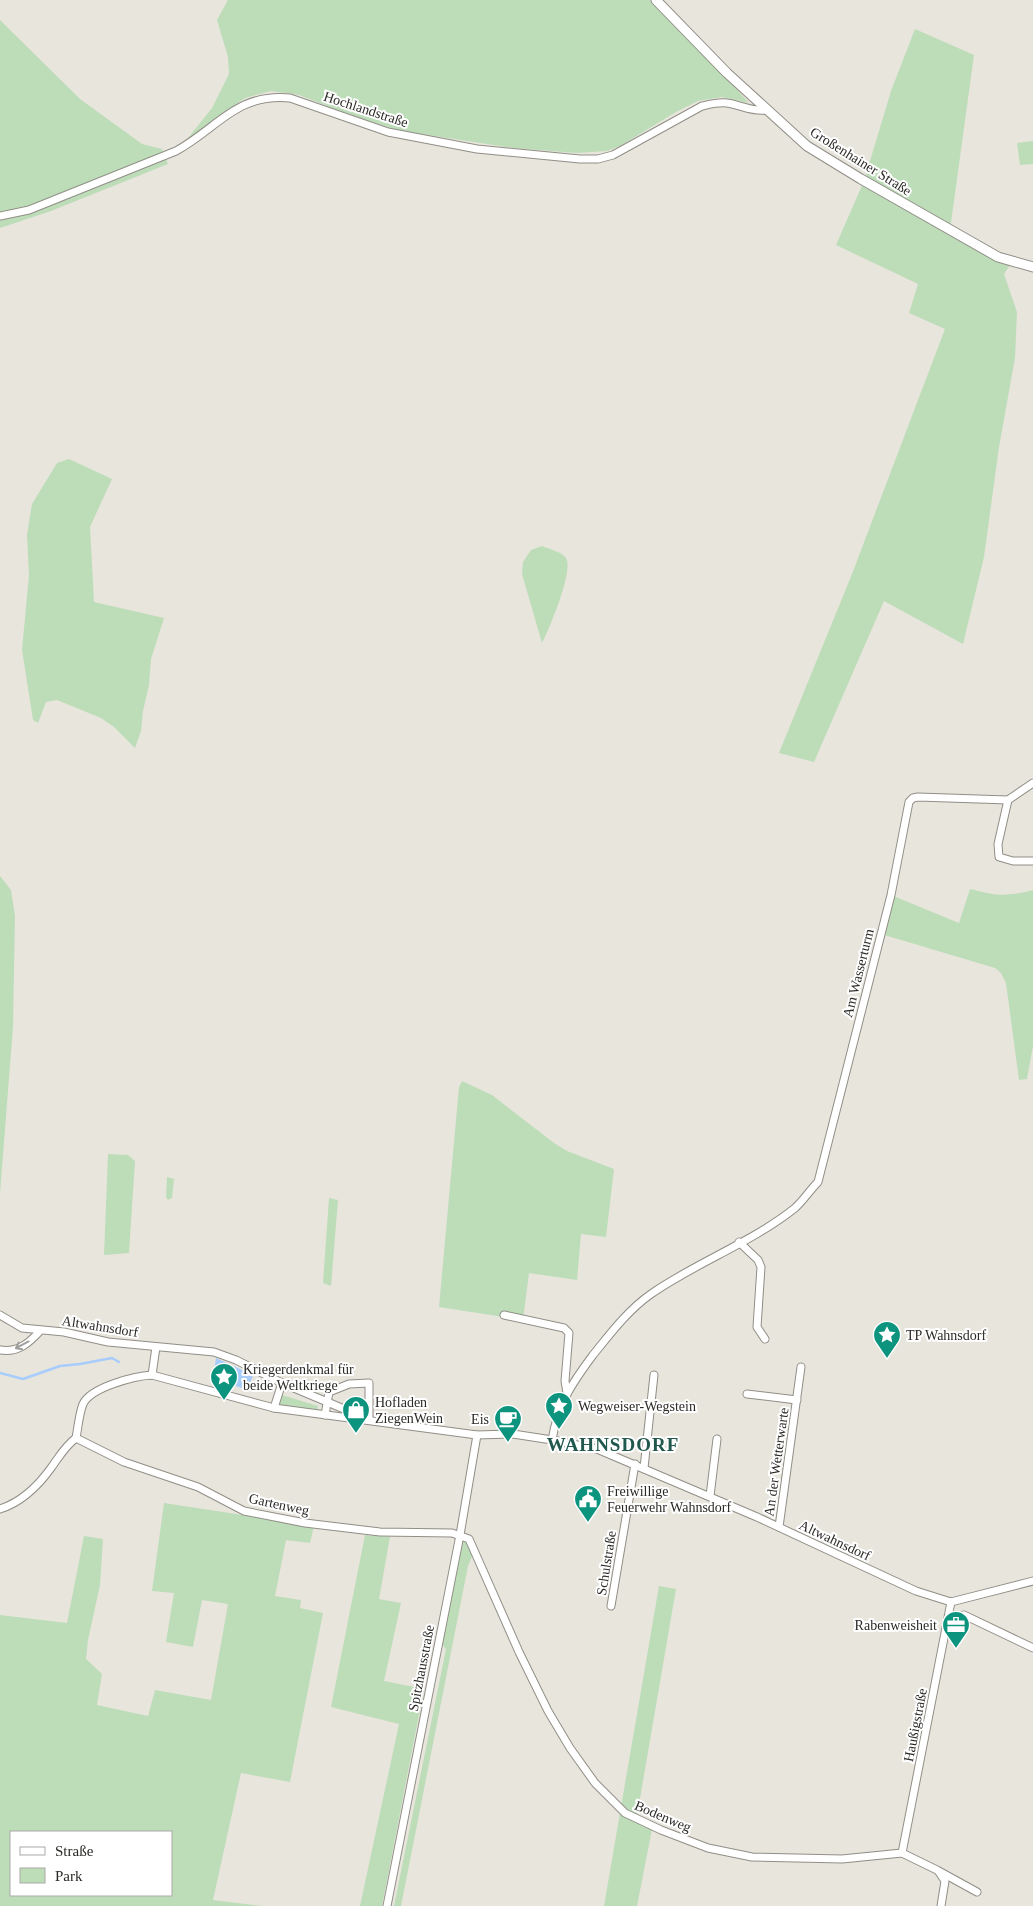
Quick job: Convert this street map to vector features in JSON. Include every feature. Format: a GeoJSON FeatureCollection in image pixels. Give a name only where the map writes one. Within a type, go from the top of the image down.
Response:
{"type":"FeatureCollection","features":[{"type":"Feature","properties":{"kind":"street","name":"Großenhainer Straße"},"geometry":{"type":"LineString","coordinates":[[656,0],[706,52],[766,110],[807,146],[998,257],[1033,267]]}},
{"type":"Feature","properties":{"kind":"street","name":"Hochlandstraße"},"geometry":{"type":"LineString","coordinates":[[0,216],[29,210],[176,151],[193,142],[232,110],[247,102],[275,96],[290,98],[388,132],[414,138],[477,149],[580,159],[598,159],[612,156],[702,106],[714,103],[728,103],[756,111],[766,110]]}},
{"type":"Feature","properties":{"kind":"street"},"geometry":{"type":"LineString","coordinates":[[1033,783],[1008,800],[998,844],[999,857],[1013,861],[1033,862]]}},
{"type":"Feature","properties":{"kind":"street","name":"Am Wasserturm"},"geometry":{"type":"LineString","coordinates":[[552,1440],[556,1418],[567,1393],[596,1351],[630,1311],[657,1290],[768,1227],[797,1206],[818,1182],[891,895],[909,802],[913,798],[918,797],[1008,800]]}},
{"type":"Feature","properties":{"kind":"street"},"geometry":{"type":"LineString","coordinates":[[740,1242],[758,1260],[761,1267],[754,1329],[765,1338]]}},
{"type":"Feature","properties":{"kind":"street","name":"Altwahnsdorf"},"geometry":{"type":"LineString","coordinates":[[0,1315],[22,1328],[64,1332],[108,1342],[214,1352],[236,1360],[282,1383],[369,1420]]}},
{"type":"Feature","properties":{"kind":"street"},"geometry":{"type":"LineString","coordinates":[[504,1315],[564,1328],[569,1333],[565,1381],[567,1393]]}},
{"type":"Feature","properties":{"kind":"street"},"geometry":{"type":"LineString","coordinates":[[0,1350],[17,1349],[27,1344],[40,1331]]}},
{"type":"Feature","properties":{"kind":"street","name":"Altwahnsdorf"},"geometry":{"type":"LineString","coordinates":[[156,1346],[152,1375],[274,1408],[476,1435],[512,1434],[597,1449],[710,1496],[916,1591],[952,1602]]}},
{"type":"Feature","properties":{"kind":"street","name":"An der Wetterwarte"},"geometry":{"type":"LineString","coordinates":[[779,1527],[801,1367]]}},
{"type":"Feature","properties":{"kind":"street"},"geometry":{"type":"LineString","coordinates":[[644,1468],[654,1374]]}},
{"type":"Feature","properties":{"kind":"street"},"geometry":{"type":"LineString","coordinates":[[0,1508],[29,1494],[51,1469],[68,1444],[76,1438],[84,1402],[92,1395],[121,1380],[134,1376],[152,1375]]}},
{"type":"Feature","properties":{"kind":"street"},"geometry":{"type":"LineString","coordinates":[[274,1408],[282,1383]]}},
{"type":"Feature","properties":{"kind":"street"},"geometry":{"type":"LineString","coordinates":[[325,1416],[330,1392],[349,1384],[369,1383],[369,1420]]}},
{"type":"Feature","properties":{"kind":"street","name":"An der Wetterwarte"},"geometry":{"type":"LineString","coordinates":[[747,1394],[797,1400]]}},
{"type":"Feature","properties":{"kind":"street","name":"Spitzhausstraße"},"geometry":{"type":"LineString","coordinates":[[387,1906],[460,1535],[476,1435]]}},
{"type":"Feature","properties":{"kind":"street","name":"Gartenweg"},"geometry":{"type":"LineString","coordinates":[[76,1438],[124,1462],[198,1487],[244,1511],[305,1523],[380,1532],[452,1533],[460,1535]]}},
{"type":"Feature","properties":{"kind":"street"},"geometry":{"type":"LineString","coordinates":[[710,1496],[717,1438]]}},
{"type":"Feature","properties":{"kind":"street","name":"Schulstraße"},"geometry":{"type":"LineString","coordinates":[[611,1606],[635,1464]]}},
{"type":"Feature","properties":{"kind":"street","name":"Bodenweg"},"geometry":{"type":"LineString","coordinates":[[460,1535],[469,1539],[548,1711],[570,1748],[595,1783],[625,1813],[661,1830],[708,1848],[752,1857],[842,1860],[902,1853]]}},
{"type":"Feature","properties":{"kind":"street"},"geometry":{"type":"LineString","coordinates":[[952,1602],[1033,1581]]}},
{"type":"Feature","properties":{"kind":"street","name":"Haußigstraße"},"geometry":{"type":"LineString","coordinates":[[902,1853],[952,1602]]}},
{"type":"Feature","properties":{"kind":"street"},"geometry":{"type":"LineString","coordinates":[[964,1615],[1033,1648]]}},
{"type":"Feature","properties":{"kind":"street"},"geometry":{"type":"LineString","coordinates":[[902,1853],[976,1892]]}},
{"type":"Feature","properties":{"kind":"street"},"geometry":{"type":"LineString","coordinates":[[937,1870],[945,1881],[941,1906]]}},
{"type":"Feature","properties":{"kind":"green space"},"geometry":{"type":"Polygon","coordinates":[[[228,0],[656,0],[749,103],[722,97],[698,101],[620,146],[607,151],[577,153],[514,148],[401,131],[353,116],[299,95],[271,91],[245,98],[214,119],[184,143],[212,108],[229,74],[228,57],[217,20],[228,0]]]}},
{"type":"Feature","properties":{"kind":"green space"},"geometry":{"type":"Polygon","coordinates":[[[0,20],[80,99],[142,144],[162,149],[168,164],[51,211],[0,228],[0,20]]]}},
{"type":"Feature","properties":{"kind":"green space"},"geometry":{"type":"Polygon","coordinates":[[[915,29],[974,55],[950,230],[1012,262],[1004,274],[1017,312],[1015,358],[999,447],[984,557],[963,644],[884,601],[814,762],[779,753],[852,574],[945,329],[909,313],[918,284],[836,245],[864,181],[891,91],[915,29]]]}},
{"type":"Feature","properties":{"kind":"green space"},"geometry":{"type":"Polygon","coordinates":[[[1033,141],[1033,164],[1020,165],[1017,143],[1033,141]]]}},
{"type":"Feature","properties":{"kind":"green space"},"geometry":{"type":"Polygon","coordinates":[[[69,459],[112,479],[90,527],[94,602],[164,618],[151,659],[149,685],[141,731],[135,748],[114,727],[101,718],[57,700],[46,702],[38,723],[33,720],[22,650],[29,575],[27,535],[32,504],[57,463],[69,459]]]}},
{"type":"Feature","properties":{"kind":"green space"},"geometry":{"type":"Polygon","coordinates":[[[542,546],[562,554],[566,558],[568,565],[560,600],[542,643],[522,574],[523,562],[531,550],[542,546]]]}},
{"type":"Feature","properties":{"kind":"green space"},"geometry":{"type":"Polygon","coordinates":[[[0,876],[11,890],[15,916],[13,1027],[0,1193],[0,876]]]}},
{"type":"Feature","properties":{"kind":"green space"},"geometry":{"type":"Polygon","coordinates":[[[970,889],[1001,895],[1033,890],[1033,1046],[1027,1079],[1019,1080],[1006,983],[1001,973],[995,968],[881,934],[891,895],[959,923],[970,889]]]}},
{"type":"Feature","properties":{"kind":"green space"},"geometry":{"type":"Polygon","coordinates":[[[462,1081],[492,1095],[567,1151],[614,1169],[606,1237],[581,1234],[577,1280],[529,1273],[523,1320],[439,1307],[459,1087],[462,1081]]]}},
{"type":"Feature","properties":{"kind":"green space"},"geometry":{"type":"Polygon","coordinates":[[[108,1154],[128,1155],[135,1161],[129,1253],[104,1255],[108,1154]]]}},
{"type":"Feature","properties":{"kind":"green space"},"geometry":{"type":"Polygon","coordinates":[[[167,1177],[174,1179],[172,1198],[168,1200],[166,1197],[167,1177]]]}},
{"type":"Feature","properties":{"kind":"green space"},"geometry":{"type":"Polygon","coordinates":[[[329,1198],[338,1200],[331,1286],[323,1283],[329,1198]]]}},
{"type":"Feature","properties":{"kind":"green space"},"geometry":{"type":"Polygon","coordinates":[[[282,1395],[318,1406],[317,1412],[279,1407],[282,1395]]]}},
{"type":"Feature","properties":{"kind":"green space"},"geometry":{"type":"Polygon","coordinates":[[[164,1503],[314,1526],[310,1543],[286,1540],[275,1596],[301,1600],[300,1608],[323,1613],[290,1782],[241,1773],[213,1900],[262,1906],[0,1906],[0,1615],[67,1623],[84,1536],[103,1539],[100,1585],[88,1640],[86,1659],[102,1674],[97,1705],[148,1716],[155,1690],[211,1700],[228,1604],[202,1600],[193,1647],[166,1642],[174,1593],[152,1591],[164,1503]]]}},
{"type":"Feature","properties":{"kind":"green space"},"geometry":{"type":"Polygon","coordinates":[[[365,1535],[390,1537],[379,1599],[401,1603],[384,1681],[424,1689],[382,1906],[360,1906],[399,1724],[331,1707],[365,1535]]]}},
{"type":"Feature","properties":{"kind":"green space"},"geometry":{"type":"Polygon","coordinates":[[[465,1540],[473,1554],[468,1566],[401,1906],[394,1906],[446,1649],[442,1644],[462,1543],[465,1540]]]}},
{"type":"Feature","properties":{"kind":"green space"},"geometry":{"type":"Polygon","coordinates":[[[659,1586],[676,1589],[637,1816],[653,1824],[637,1906],[604,1906],[659,1586]]]}},
{"type":"Feature","properties":{"kind":"water"},"geometry":{"type":"Polygon","coordinates":[[[216,1358],[253,1375],[250,1383],[242,1388],[213,1379],[216,1358]]]}},
{"type":"Feature","properties":{"kind":"waterway"},"geometry":{"type":"LineString","coordinates":[[0,1373],[23,1379],[60,1366],[112,1358],[119,1362]]}},
{"type":"Feature","properties":{"kind":"place","name":"TP Wahnsdorf"},"geometry":{"type":"Point","coordinates":[887,1359]}},
{"type":"Feature","properties":{"kind":"place","name":"Kriegerdenkmal für beide Weltkriege"},"geometry":{"type":"Point","coordinates":[224,1401]}},
{"type":"Feature","properties":{"kind":"place","name":"Wegweiser-Wegstein"},"geometry":{"type":"Point","coordinates":[559,1430]}},
{"type":"Feature","properties":{"kind":"place","name":"Hofladen ZiegenWein"},"geometry":{"type":"Point","coordinates":[356,1434]}},
{"type":"Feature","properties":{"kind":"place","name":"Eis"},"geometry":{"type":"Point","coordinates":[508,1443]}},
{"type":"Feature","properties":{"kind":"place","name":"Freiwillige Feuerwehr Wahnsdorf"},"geometry":{"type":"Point","coordinates":[588,1523]}},
{"type":"Feature","properties":{"kind":"place","name":"Rabenweisheit"},"geometry":{"type":"Point","coordinates":[956,1649]}},
{"type":"Feature","properties":{"kind":"district","name":"WAHNSDORF"},"geometry":{"type":"Point","coordinates":[613,1444]}}]}
